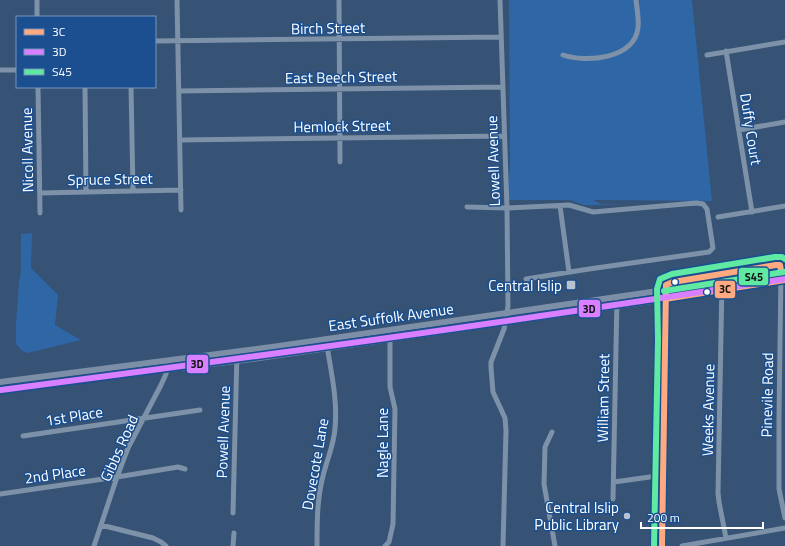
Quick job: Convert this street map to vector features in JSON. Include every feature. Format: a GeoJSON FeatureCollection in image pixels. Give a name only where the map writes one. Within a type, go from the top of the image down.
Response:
{"type":"FeatureCollection","features":[{"type":"Feature","properties":{"kind":"main road","name":"East Suffolk Avenue"},"geometry":{"type":"LineString","coordinates":[[0,382],[237,352],[665,290],[783,271]]}},
{"type":"Feature","properties":{"kind":"main road","name":"East Suffolk Avenue"},"geometry":{"type":"LineString","coordinates":[[0,390],[237,361],[665,299],[783,280]]}},
{"type":"Feature","properties":{"kind":"street"},"geometry":{"type":"LineString","coordinates":[[37,0],[37,16]]}},
{"type":"Feature","properties":{"kind":"street"},"geometry":{"type":"LineString","coordinates":[[177,0],[181,210]]}},
{"type":"Feature","properties":{"kind":"street"},"geometry":{"type":"LineString","coordinates":[[339,0],[340,162]]}},
{"type":"Feature","properties":{"kind":"street","name":"Lowell Avenue"},"geometry":{"type":"LineString","coordinates":[[500,0],[507,208],[508,313],[490,368],[493,392],[504,418],[506,430],[504,546]]}},
{"type":"Feature","properties":{"kind":"street"},"geometry":{"type":"LineString","coordinates":[[563,55],[570,58],[606,58],[621,51],[633,42],[638,28],[636,0]]}},
{"type":"Feature","properties":{"kind":"street","name":"Birch Street"},"geometry":{"type":"LineString","coordinates":[[156,41],[501,37]]}},
{"type":"Feature","properties":{"kind":"street"},"geometry":{"type":"LineString","coordinates":[[707,55],[785,42]]}},
{"type":"Feature","properties":{"kind":"street","name":"Duffy Court"},"geometry":{"type":"LineString","coordinates":[[726,51],[752,212]]}},
{"type":"Feature","properties":{"kind":"street"},"geometry":{"type":"LineString","coordinates":[[0,70],[16,70]]}},
{"type":"Feature","properties":{"kind":"street","name":"East Beech Street"},"geometry":{"type":"LineString","coordinates":[[179,91],[503,87]]}},
{"type":"Feature","properties":{"kind":"street","name":"Nicoll Avenue"},"geometry":{"type":"LineString","coordinates":[[38,88],[40,213]]}},
{"type":"Feature","properties":{"kind":"street"},"geometry":{"type":"LineString","coordinates":[[85,88],[86,192]]}},
{"type":"Feature","properties":{"kind":"street"},"geometry":{"type":"LineString","coordinates":[[131,88],[133,191]]}},
{"type":"Feature","properties":{"kind":"street"},"geometry":{"type":"LineString","coordinates":[[739,130],[785,122]]}},
{"type":"Feature","properties":{"kind":"street","name":"Hemlock Street"},"geometry":{"type":"LineString","coordinates":[[180,140],[504,136]]}},
{"type":"Feature","properties":{"kind":"street","name":"Spruce Street"},"geometry":{"type":"LineString","coordinates":[[40,193],[181,190]]}},
{"type":"Feature","properties":{"kind":"street"},"geometry":{"type":"LineString","coordinates":[[467,207],[507,208],[569,205],[593,212],[696,203],[703,204],[707,209],[713,248],[709,252],[526,279]]}},
{"type":"Feature","properties":{"kind":"street"},"geometry":{"type":"LineString","coordinates":[[560,206],[569,272]]}},
{"type":"Feature","properties":{"kind":"street"},"geometry":{"type":"LineString","coordinates":[[718,217],[785,206]]}},
{"type":"Feature","properties":{"kind":"street","name":"Pinevile Road"},"geometry":{"type":"LineString","coordinates":[[783,271],[779,417],[779,488],[785,518]]}},
{"type":"Feature","properties":{"kind":"street","name":"Weeks Avenue"},"geometry":{"type":"LineString","coordinates":[[722,281],[718,493],[726,538]]}},
{"type":"Feature","properties":{"kind":"street"},"geometry":{"type":"LineString","coordinates":[[662,546],[665,290]]}},
{"type":"Feature","properties":{"kind":"street","name":"William Street"},"geometry":{"type":"LineString","coordinates":[[614,499],[617,297]]}},
{"type":"Feature","properties":{"kind":"street","name":"Dovecote Lane"},"geometry":{"type":"LineString","coordinates":[[317,546],[319,501],[323,475],[335,428],[334,395],[326,339]]}},
{"type":"Feature","properties":{"kind":"street","name":"Nagle Lane"},"geometry":{"type":"LineString","coordinates":[[385,546],[389,542],[393,524],[395,409],[390,387],[390,339]]}},
{"type":"Feature","properties":{"kind":"street","name":"Powell Avenue"},"geometry":{"type":"LineString","coordinates":[[234,513],[237,352]]}},
{"type":"Feature","properties":{"kind":"street","name":"Gibbs Road"},"geometry":{"type":"LineString","coordinates":[[94,546],[128,448],[161,385],[167,370],[168,361]]}},
{"type":"Feature","properties":{"kind":"street","name":"1st Place"},"geometry":{"type":"LineString","coordinates":[[23,436],[200,410]]}},
{"type":"Feature","properties":{"kind":"street"},"geometry":{"type":"LineString","coordinates":[[552,432],[546,446],[544,484],[555,546]]}},
{"type":"Feature","properties":{"kind":"street","name":"2nd Place"},"geometry":{"type":"LineString","coordinates":[[0,494],[178,467],[185,469]]}},
{"type":"Feature","properties":{"kind":"street"},"geometry":{"type":"LineString","coordinates":[[614,482],[664,475]]}},
{"type":"Feature","properties":{"kind":"street"},"geometry":{"type":"LineString","coordinates":[[101,525],[153,538],[162,542],[166,546]]}},
{"type":"Feature","properties":{"kind":"street"},"geometry":{"type":"LineString","coordinates":[[682,546],[785,528]]}},
{"type":"Feature","properties":{"kind":"street"},"geometry":{"type":"LineString","coordinates":[[233,546],[234,533]]}},
{"type":"Feature","properties":{"kind":"shaded area"},"geometry":{"type":"Polygon","coordinates":[[[509,0],[692,0],[712,201],[593,200],[601,204],[622,205],[584,205],[570,200],[507,200],[510,165],[509,0]]]}},
{"type":"Feature","properties":{"kind":"shaded area"},"geometry":{"type":"Polygon","coordinates":[[[32,233],[31,268],[58,295],[55,325],[81,340],[28,353],[22,351],[16,344],[16,324],[21,272],[21,234],[32,233]]]}},
{"type":"Feature","properties":{"kind":"transit line","name":"S45"},"geometry":{"type":"LineString","coordinates":[[654,546],[658,339],[657,289],[660,279],[672,274],[775,257],[782,257],[785,259]]}},
{"type":"Feature","properties":{"kind":"transit line","name":"3C"},"geometry":{"type":"LineString","coordinates":[[662,546],[666,285],[673,282],[776,265],[780,265],[781,271]]}},
{"type":"Feature","properties":{"kind":"transit line","name":"S45"},"geometry":{"type":"LineString","coordinates":[[664,291],[784,272]]}},
{"type":"Feature","properties":{"kind":"transit line","name":"3D"},"geometry":{"type":"LineString","coordinates":[[1,390],[393,337],[785,279]]}},
{"type":"Feature","properties":{"kind":"transit line","name":"3C"},"geometry":{"type":"LineString","coordinates":[[665,299],[785,280]]}},
{"type":"Feature","properties":{"kind":"place","name":"Central Islip"},"geometry":{"type":"Point","coordinates":[571,285]}},
{"type":"Feature","properties":{"kind":"place","name":"Central Islip Public Library"},"geometry":{"type":"Point","coordinates":[627,516]}}]}
